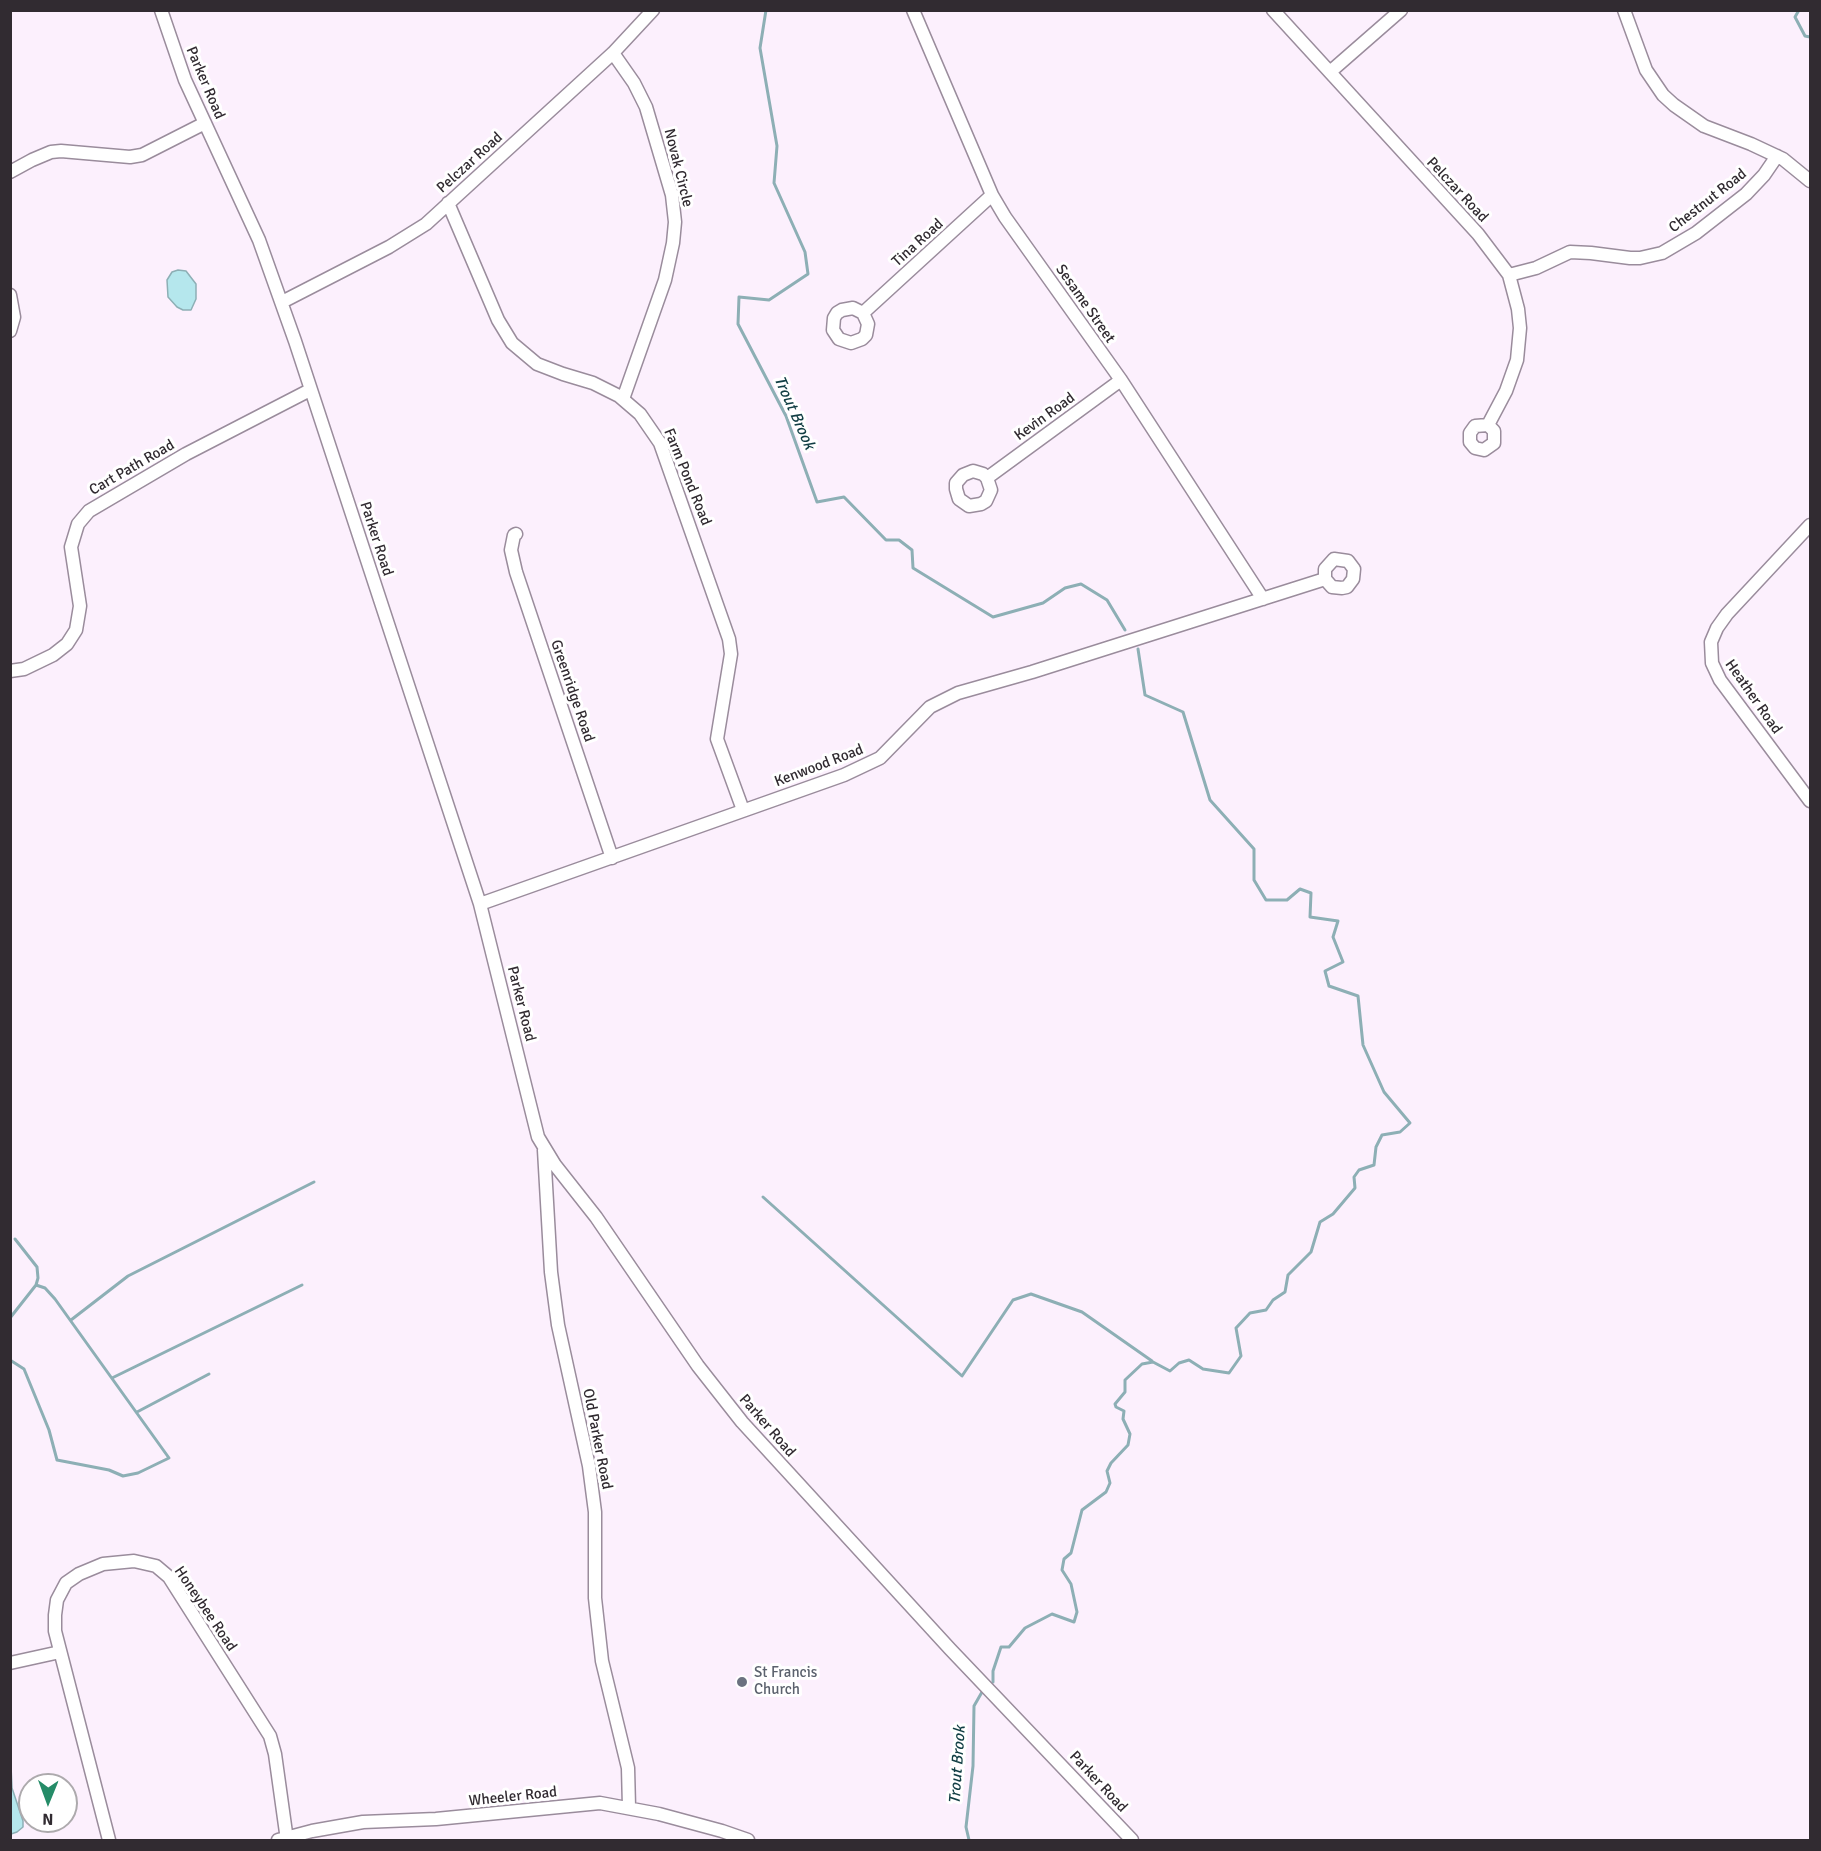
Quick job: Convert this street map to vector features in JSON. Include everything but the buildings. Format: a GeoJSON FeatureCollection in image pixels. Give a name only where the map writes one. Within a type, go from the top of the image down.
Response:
{"type":"FeatureCollection","features":[{"type":"Feature","properties":{"kind":"street","name":"Parker Road"},"geometry":{"type":"LineString","coordinates":[[161,10],[181,69],[259,240],[282,302],[480,904],[538,1137],[555,1165],[596,1217],[698,1366],[742,1422],[950,1649],[1132,1840]]}},
{"type":"Feature","properties":{"kind":"street","name":"Pelczar Road"},"geometry":{"type":"LineString","coordinates":[[282,302],[426,224],[613,53],[653,10]]}},
{"type":"Feature","properties":{"kind":"street","name":"Sesame Street"},"geometry":{"type":"LineString","coordinates":[[913,10],[992,195],[1019,237],[1121,380],[1263,599]]}},
{"type":"Feature","properties":{"kind":"street","name":"Pelczar Road"},"geometry":{"type":"LineString","coordinates":[[1274,10],[1478,234],[1509,275],[1518,309],[1520,328],[1518,353],[1512,377],[1488,425]]}},
{"type":"Feature","properties":{"kind":"street"},"geometry":{"type":"LineString","coordinates":[[1330,72],[1401,10]]}},
{"type":"Feature","properties":{"kind":"street"},"geometry":{"type":"LineString","coordinates":[[1624,10],[1646,70],[1668,100],[1704,126],[1777,156],[1810,181]]}},
{"type":"Feature","properties":{"kind":"street","name":"Novak Circle"},"geometry":{"type":"LineString","coordinates":[[613,53],[634,83],[646,107],[672,195],[675,222],[670,261],[623,399]]}},
{"type":"Feature","properties":{"kind":"street"},"geometry":{"type":"LineString","coordinates":[[10,172],[51,152],[130,157],[142,155],[206,123]]}},
{"type":"Feature","properties":{"kind":"street","name":"Chestnut Road"},"geometry":{"type":"LineString","coordinates":[[1509,275],[1536,268],[1570,252],[1640,258],[1662,253],[1684,242],[1746,194],[1764,175],[1777,156]]}},
{"type":"Feature","properties":{"kind":"street","name":"Tina Road"},"geometry":{"type":"LineString","coordinates":[[863,313],[992,195]]}},
{"type":"Feature","properties":{"kind":"street","name":"Farm Pond Road"},"geometry":{"type":"LineString","coordinates":[[448,203],[498,320],[512,344],[537,364],[593,383],[623,399],[640,414],[660,443],[729,639],[731,654],[717,739],[743,810]]}},
{"type":"Feature","properties":{"kind":"street"},"geometry":{"type":"LineString","coordinates":[[10,295],[14,308],[10,331]]}},
{"type":"Feature","properties":{"kind":"street","name":"Kevin Road"},"geometry":{"type":"LineString","coordinates":[[987,478],[1121,380]]}},
{"type":"Feature","properties":{"kind":"street","name":"Cart Path Road"},"geometry":{"type":"LineString","coordinates":[[10,671],[24,669],[53,655],[67,644],[75,630],[80,606],[71,547],[78,524],[89,511],[186,454],[310,390]]}},
{"type":"Feature","properties":{"kind":"street","name":"Heather Road"},"geometry":{"type":"LineString","coordinates":[[1810,525],[1727,614],[1711,642],[1712,663],[1719,680],[1810,801]]}},
{"type":"Feature","properties":{"kind":"street","name":"Greenridge Road"},"geometry":{"type":"LineString","coordinates":[[516,534],[511,550],[516,572],[612,858]]}},
{"type":"Feature","properties":{"kind":"street","name":"Kenwood Road"},"geometry":{"type":"LineString","coordinates":[[480,904],[844,775],[880,758],[930,707],[958,693],[1032,672],[1325,579]]}},
{"type":"Feature","properties":{"kind":"street","name":"Old Parker Road"},"geometry":{"type":"LineString","coordinates":[[543,1146],[551,1272],[558,1325],[589,1466],[593,1500],[595,1598],[602,1661],[628,1768],[629,1807]]}},
{"type":"Feature","properties":{"kind":"street","name":"Honeybee Road"},"geometry":{"type":"LineString","coordinates":[[109,1840],[60,1652],[54,1615],[57,1600],[66,1583],[79,1574],[103,1564],[134,1562],[156,1566],[169,1577],[270,1736],[275,1754],[284,1840]]}},
{"type":"Feature","properties":{"kind":"street"},"geometry":{"type":"LineString","coordinates":[[10,1663],[60,1652]]}},
{"type":"Feature","properties":{"kind":"street","name":"Wheeler Road"},"geometry":{"type":"LineString","coordinates":[[284,1840],[363,1822],[436,1819],[600,1803],[629,1807],[748,1840]]}},
{"type":"Feature","properties":{"kind":"water"},"geometry":{"type":"Polygon","coordinates":[[[186,271],[196,284],[196,299],[191,310],[177,307],[168,297],[167,280],[172,272],[186,271]]]}},
{"type":"Feature","properties":{"kind":"water"},"geometry":{"type":"Polygon","coordinates":[[[11,1766],[12,1788],[18,1806],[18,1831],[11,1834],[11,1766]]]}},
{"type":"Feature","properties":{"kind":"waterway","name":"Trout Brook"},"geometry":{"type":"LineString","coordinates":[[766,10],[760,48],[777,146],[774,183],[805,252],[808,274],[769,300],[739,297],[738,324],[786,416],[817,502],[844,497],[886,540],[899,540],[912,550],[913,568],[993,617],[1043,603],[1065,588],[1081,584],[1107,600],[1125,630]]}},
{"type":"Feature","properties":{"kind":"waterway"},"geometry":{"type":"LineString","coordinates":[[1799,10],[1795,17],[1805,36],[1810,37]]}},
{"type":"Feature","properties":{"kind":"waterway","name":"Trout Brook"},"geometry":{"type":"LineString","coordinates":[[993,1682],[993,1671],[1001,1647],[1009,1647],[1025,1628],[1052,1614],[1074,1622],[1077,1612],[1071,1584],[1062,1570],[1064,1559],[1071,1553],[1082,1510],[1106,1492],[1110,1483],[1107,1471],[1111,1463],[1128,1445],[1130,1434],[1123,1419],[1124,1411],[1115,1404],[1125,1392],[1125,1380],[1142,1364],[1153,1362],[1170,1371],[1179,1363],[1189,1360],[1203,1369],[1229,1373],[1241,1356],[1236,1328],[1250,1313],[1266,1310],[1273,1300],[1285,1292],[1288,1275],[1311,1252],[1320,1222],[1333,1214],[1355,1188],[1354,1177],[1359,1170],[1374,1165],[1376,1147],[1382,1135],[1400,1132],[1410,1123],[1384,1092],[1363,1045],[1358,996],[1329,986],[1325,971],[1343,962],[1333,937],[1338,921],[1310,917],[1311,893],[1300,889],[1287,900],[1266,900],[1254,880],[1254,849],[1210,800],[1183,712],[1145,695],[1138,649]]}},
{"type":"Feature","properties":{"kind":"waterway"},"geometry":{"type":"LineString","coordinates":[[71,1320],[128,1276],[314,1182]]}},
{"type":"Feature","properties":{"kind":"waterway"},"geometry":{"type":"LineString","coordinates":[[763,1197],[962,1376],[1013,1300],[1031,1294],[1082,1312],[1152,1361]]}},
{"type":"Feature","properties":{"kind":"waterway"},"geometry":{"type":"LineString","coordinates":[[10,1318],[36,1285],[38,1278],[37,1267],[15,1239]]}},
{"type":"Feature","properties":{"kind":"waterway"},"geometry":{"type":"LineString","coordinates":[[10,1360],[24,1369],[49,1430],[57,1460],[109,1470],[123,1476],[138,1473],[169,1458],[55,1299],[45,1288],[36,1285]]}},
{"type":"Feature","properties":{"kind":"waterway"},"geometry":{"type":"LineString","coordinates":[[112,1378],[302,1285]]}},
{"type":"Feature","properties":{"kind":"waterway"},"geometry":{"type":"LineString","coordinates":[[137,1412],[209,1374]]}},
{"type":"Feature","properties":{"kind":"waterway","name":"Trout Brook"},"geometry":{"type":"LineString","coordinates":[[969,1840],[966,1827],[973,1766],[974,1706],[982,1692]]}},
{"type":"Feature","properties":{"kind":"place","name":"St Francis Church"},"geometry":{"type":"Point","coordinates":[742,1682]}}]}
